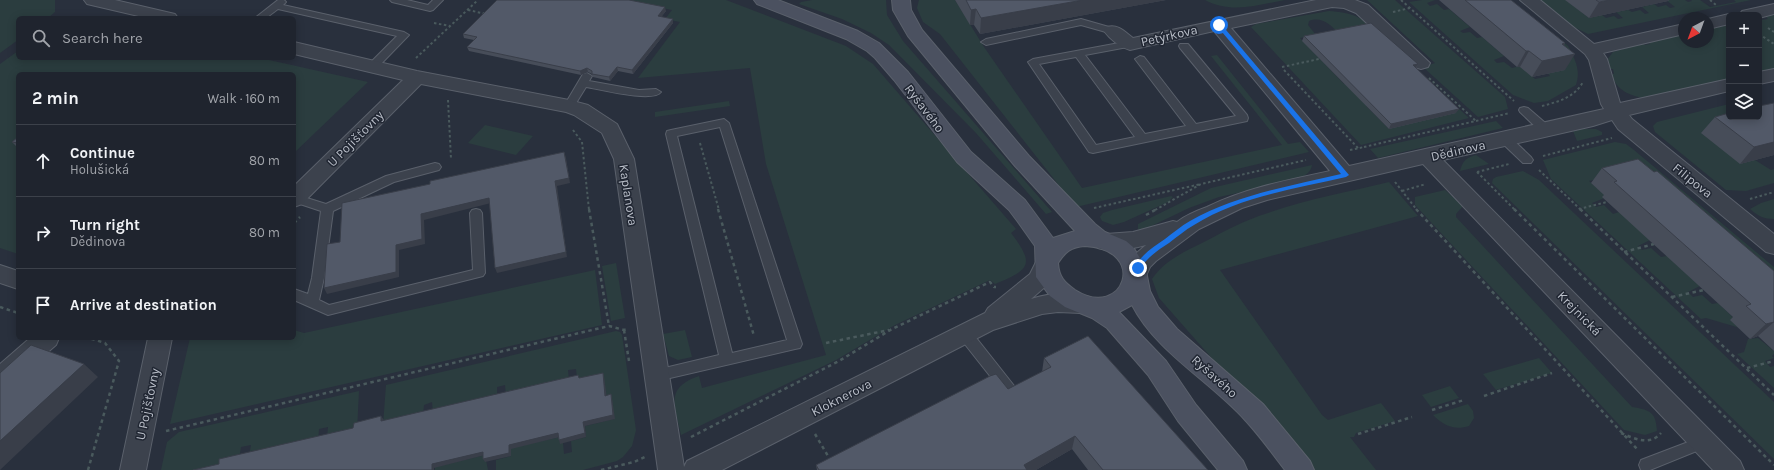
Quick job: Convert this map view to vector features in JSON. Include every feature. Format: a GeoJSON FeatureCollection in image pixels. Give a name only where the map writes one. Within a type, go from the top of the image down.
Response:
{"type":"FeatureCollection","features":[{"type":"Feature","properties":{"kind":"main road","name":"Ryšavého"},"geometry":{"type":"LineString","coordinates":[[763,0],[852,35],[877,50],[900,76],[964,157],[1017,205],[1026,216],[1046,245],[1047,274],[1053,286],[1064,296],[1100,310],[1116,321],[1157,368],[1187,413],[1234,470]]}},
{"type":"Feature","properties":{"kind":"main road","name":"Ryšavého"},"geometry":{"type":"LineString","coordinates":[[902,0],[902,10],[906,20],[934,59],[1029,168],[1087,230],[1126,253],[1131,260],[1142,302],[1158,324],[1254,412],[1301,470]]}},
{"type":"Feature","properties":{"kind":"main road","name":"Ryšavého"},"geometry":{"type":"LineString","coordinates":[[1047,261],[1054,249],[1065,242],[1080,238],[1104,241]]}},
{"type":"Feature","properties":{"kind":"main road","name":"Ryšavého"},"geometry":{"type":"LineString","coordinates":[[1084,305],[1102,306],[1122,300],[1132,291],[1136,276]]}},
{"type":"Feature","properties":{"kind":"street"},"geometry":{"type":"LineString","coordinates":[[93,0],[161,16]]}},
{"type":"Feature","properties":{"kind":"street"},"geometry":{"type":"LineString","coordinates":[[1529,0],[1591,50],[1598,59],[1611,104],[1615,112]]}},
{"type":"Feature","properties":{"kind":"street","name":"Petýrkova"},"geometry":{"type":"LineString","coordinates":[[1113,30],[1130,44],[1332,2],[1347,3],[1362,9],[1372,17],[1423,68]]}},
{"type":"Feature","properties":{"kind":"street"},"geometry":{"type":"LineString","coordinates":[[1761,12],[1774,9]]}},
{"type":"Feature","properties":{"kind":"street"},"geometry":{"type":"LineString","coordinates":[[1714,23],[1726,20]]}},
{"type":"Feature","properties":{"kind":"street"},"geometry":{"type":"LineString","coordinates":[[1219,25],[1346,175]]}},
{"type":"Feature","properties":{"kind":"street"},"geometry":{"type":"LineString","coordinates":[[1591,50],[1678,30]]}},
{"type":"Feature","properties":{"kind":"street","name":"Kaplanova"},"geometry":{"type":"LineString","coordinates":[[296,48],[409,75],[569,106],[581,110],[610,129],[624,159],[671,470]]}},
{"type":"Feature","properties":{"kind":"street"},"geometry":{"type":"LineString","coordinates":[[1762,77],[1774,74]]}},
{"type":"Feature","properties":{"kind":"street","name":"U Pojišťovny"},"geometry":{"type":"LineString","coordinates":[[296,196],[409,75]]}},
{"type":"Feature","properties":{"kind":"street","name":"Dědinova"},"geometry":{"type":"LineString","coordinates":[[1104,241],[1122,242],[1147,237],[1191,223],[1215,211],[1264,194],[1593,119],[1615,112],[1726,86]]}},
{"type":"Feature","properties":{"kind":"street","name":"Filipova"},"geometry":{"type":"LineString","coordinates":[[1615,112],[1631,129],[1774,246]]}},
{"type":"Feature","properties":{"kind":"street","name":"Krejnická"},"geometry":{"type":"LineString","coordinates":[[1428,157],[1731,470]]}},
{"type":"Feature","properties":{"kind":"street","name":"Dědinova"},"geometry":{"type":"LineString","coordinates":[[1136,276],[1140,263],[1148,255],[1191,223]]}},
{"type":"Feature","properties":{"kind":"street","name":"Kloknerova"},"geometry":{"type":"LineString","coordinates":[[975,329],[1038,280],[1047,261]]}},
{"type":"Feature","properties":{"kind":"street"},"geometry":{"type":"LineString","coordinates":[[0,274],[16,279]]}},
{"type":"Feature","properties":{"kind":"street","name":"Kloknerova"},"geometry":{"type":"LineString","coordinates":[[696,470],[975,329],[1042,305],[1058,303],[1084,305]]}},
{"type":"Feature","properties":{"kind":"street"},"geometry":{"type":"LineString","coordinates":[[0,379],[45,340]]}},
{"type":"Feature","properties":{"kind":"street","name":"U Pojišťovny"},"geometry":{"type":"LineString","coordinates":[[133,470],[160,340]]}},
{"type":"Feature","properties":{"kind":"lane"},"geometry":{"type":"LineString","coordinates":[[394,0],[430,8],[438,0]]}},
{"type":"Feature","properties":{"kind":"lane"},"geometry":{"type":"LineString","coordinates":[[263,16],[280,3],[404,35],[373,66]]}},
{"type":"Feature","properties":{"kind":"lane"},"geometry":{"type":"LineString","coordinates":[[986,42],[1081,22],[1113,30]]}},
{"type":"Feature","properties":{"kind":"lane"},"geometry":{"type":"LineString","coordinates":[[1130,44],[1033,62],[1093,149],[1243,118],[1184,46]]}},
{"type":"Feature","properties":{"kind":"lane"},"geometry":{"type":"LineString","coordinates":[[1079,54],[1143,139]]}},
{"type":"Feature","properties":{"kind":"lane"},"geometry":{"type":"LineString","coordinates":[[1140,59],[1193,128]]}},
{"type":"Feature","properties":{"kind":"lane"},"geometry":{"type":"LineString","coordinates":[[569,106],[585,80],[639,93],[656,92]]}},
{"type":"Feature","properties":{"kind":"lane"},"geometry":{"type":"LineString","coordinates":[[1524,110],[1546,130]]}},
{"type":"Feature","properties":{"kind":"lane"},"geometry":{"type":"LineString","coordinates":[[657,375],[727,360],[795,344],[724,123],[671,134],[727,360]]}},
{"type":"Feature","properties":{"kind":"lane"},"geometry":{"type":"LineString","coordinates":[[1505,139],[1527,160]]}},
{"type":"Feature","properties":{"kind":"lane"},"geometry":{"type":"LineString","coordinates":[[296,199],[327,209],[390,179],[435,167]]}},
{"type":"Feature","properties":{"kind":"lane"},"geometry":{"type":"LineString","coordinates":[[312,302],[318,278],[327,209]]}},
{"type":"Feature","properties":{"kind":"lane"},"geometry":{"type":"LineString","coordinates":[[296,295],[328,310],[479,273],[476,213]]}},
{"type":"Feature","properties":{"kind":"lane"},"geometry":{"type":"LineString","coordinates":[[975,329],[1010,391]]}},
{"type":"Feature","properties":{"kind":"lane"},"geometry":{"type":"LineString","coordinates":[[1648,464],[1704,442]]}},
{"type":"Feature","properties":{"kind":"path"},"geometry":{"type":"LineString","coordinates":[[409,75],[450,26],[478,0]]}},
{"type":"Feature","properties":{"kind":"path"},"geometry":{"type":"LineString","coordinates":[[1401,0],[1524,110]]}},
{"type":"Feature","properties":{"kind":"path"},"geometry":{"type":"LineString","coordinates":[[468,10],[488,14]]}},
{"type":"Feature","properties":{"kind":"path"},"geometry":{"type":"LineString","coordinates":[[432,22],[450,26]]}},
{"type":"Feature","properties":{"kind":"path"},"geometry":{"type":"LineString","coordinates":[[1762,36],[1774,43]]}},
{"type":"Feature","properties":{"kind":"path"},"geometry":{"type":"LineString","coordinates":[[1319,59],[1282,67],[1358,148]]}},
{"type":"Feature","properties":{"kind":"path"},"geometry":{"type":"LineString","coordinates":[[1423,68],[1476,121]]}},
{"type":"Feature","properties":{"kind":"path"},"geometry":{"type":"LineString","coordinates":[[1364,147],[1550,104],[1567,97],[1581,88],[1585,77]]}},
{"type":"Feature","properties":{"kind":"path"},"geometry":{"type":"LineString","coordinates":[[451,161],[448,97],[455,99]]}},
{"type":"Feature","properties":{"kind":"path"},"geometry":{"type":"LineString","coordinates":[[571,127],[582,142],[590,222],[609,326]]}},
{"type":"Feature","properties":{"kind":"path"},"geometry":{"type":"LineString","coordinates":[[1471,174],[1610,138],[1617,139]]}},
{"type":"Feature","properties":{"kind":"path"},"geometry":{"type":"LineString","coordinates":[[699,140],[754,336]]}},
{"type":"Feature","properties":{"kind":"path"},"geometry":{"type":"LineString","coordinates":[[1091,208],[1307,160]]}},
{"type":"Feature","properties":{"kind":"path"},"geometry":{"type":"LineString","coordinates":[[1527,160],[1774,395]]}},
{"type":"Feature","properties":{"kind":"path"},"geometry":{"type":"LineString","coordinates":[[1477,172],[1774,465]]}},
{"type":"Feature","properties":{"kind":"path"},"geometry":{"type":"LineString","coordinates":[[1394,180],[1412,206],[1648,464]]}},
{"type":"Feature","properties":{"kind":"path"},"geometry":{"type":"LineString","coordinates":[[1402,191],[1429,183]]}},
{"type":"Feature","properties":{"kind":"path"},"geometry":{"type":"LineString","coordinates":[[1144,216],[1201,184]]}},
{"type":"Feature","properties":{"kind":"path"},"geometry":{"type":"LineString","coordinates":[[1766,194],[1774,192]]}},
{"type":"Feature","properties":{"kind":"path"},"geometry":{"type":"LineString","coordinates":[[1579,209],[1607,202]]}},
{"type":"Feature","properties":{"kind":"path"},"geometry":{"type":"LineString","coordinates":[[1624,252],[1654,244]]}},
{"type":"Feature","properties":{"kind":"path"},"geometry":{"type":"LineString","coordinates":[[689,438],[839,361],[892,329],[990,282],[994,287],[1000,284]]}},
{"type":"Feature","properties":{"kind":"path"},"geometry":{"type":"LineString","coordinates":[[1672,298],[1704,290]]}},
{"type":"Feature","properties":{"kind":"path"},"geometry":{"type":"LineString","coordinates":[[0,307],[16,312]]}},
{"type":"Feature","properties":{"kind":"path"},"geometry":{"type":"LineString","coordinates":[[163,432],[609,326],[624,330],[649,322]]}},
{"type":"Feature","properties":{"kind":"path"},"geometry":{"type":"LineString","coordinates":[[826,343],[892,329]]}},
{"type":"Feature","properties":{"kind":"path"},"geometry":{"type":"LineString","coordinates":[[624,330],[630,368]]}},
{"type":"Feature","properties":{"kind":"path"},"geometry":{"type":"LineString","coordinates":[[88,470],[119,361],[105,343],[95,340]]}},
{"type":"Feature","properties":{"kind":"path"},"geometry":{"type":"LineString","coordinates":[[1746,368],[1774,361]]}},
{"type":"Feature","properties":{"kind":"path"},"geometry":{"type":"LineString","coordinates":[[1484,396],[1552,373]]}},
{"type":"Feature","properties":{"kind":"path"},"geometry":{"type":"LineString","coordinates":[[1432,410],[1464,400]]}},
{"type":"Feature","properties":{"kind":"path"},"geometry":{"type":"LineString","coordinates":[[1358,434],[1412,418]]}},
{"type":"Feature","properties":{"kind":"path"},"geometry":{"type":"LineString","coordinates":[[1621,433],[1644,441],[1652,441],[1658,438],[1664,429]]}},
{"type":"Feature","properties":{"kind":"path"},"geometry":{"type":"LineString","coordinates":[[602,470],[634,462],[645,457],[643,450]]}},
{"type":"Feature","properties":{"kind":"shaded area"},"geometry":{"type":"Polygon","coordinates":[[[0,0],[55,0],[55,12],[50,16],[16,16],[16,41],[0,53],[0,0]]]}},
{"type":"Feature","properties":{"kind":"shaded area"},"geometry":{"type":"Polygon","coordinates":[[[621,0],[726,0],[846,46],[873,64],[1016,229],[1011,233],[1024,252],[1026,260],[1022,270],[1015,275],[995,284],[990,280],[895,325],[836,360],[681,435],[676,415],[675,399],[676,392],[688,381],[699,376],[702,388],[826,355],[766,164],[750,68],[638,78],[680,22],[665,19],[672,10],[621,0]]]}},
{"type":"Feature","properties":{"kind":"shaded area"},"geometry":{"type":"Polygon","coordinates":[[[812,0],[886,0],[887,15],[903,41],[1052,212],[1046,214],[976,133],[889,45],[871,33],[842,19],[799,4],[801,2],[812,0]]]}},
{"type":"Feature","properties":{"kind":"shaded area"},"geometry":{"type":"Polygon","coordinates":[[[919,0],[955,0],[984,47],[1082,188],[1282,145],[1211,56],[1217,55],[1288,144],[1300,142],[1309,152],[1076,207],[940,34],[923,22],[917,8],[919,0]]]}},
{"type":"Feature","properties":{"kind":"shaded area"},"geometry":{"type":"Polygon","coordinates":[[[1205,0],[1285,0],[1254,6],[1225,7],[1205,0]]]}},
{"type":"Feature","properties":{"kind":"shaded area"},"geometry":{"type":"Polygon","coordinates":[[[1367,0],[1395,0],[1505,97],[1508,109],[1478,117],[1423,67],[1435,63],[1367,0]]]}},
{"type":"Feature","properties":{"kind":"shaded area"},"geometry":{"type":"Polygon","coordinates":[[[1435,0],[1427,3],[1430,6],[1437,4],[1444,10],[1449,9],[1470,27],[1460,31],[1463,33],[1470,32],[1477,38],[1482,37],[1504,56],[1494,60],[1497,63],[1504,62],[1512,68],[1520,66],[1535,79],[1550,76],[1489,0],[1511,0],[1568,46],[1578,69],[1576,85],[1548,101],[1534,103],[1513,95],[1409,2],[1435,0]]]}},
{"type":"Feature","properties":{"kind":"shaded area"},"geometry":{"type":"Polygon","coordinates":[[[1540,0],[1566,0],[1589,18],[1602,15],[1606,18],[1614,16],[1618,19],[1623,18],[1616,12],[1628,10],[1632,12],[1640,10],[1645,14],[1649,13],[1642,7],[1654,4],[1658,7],[1666,5],[1670,8],[1675,7],[1666,0],[1685,0],[1688,2],[1692,1],[1691,0],[1700,0],[1710,7],[1736,2],[1734,0],[1751,0],[1693,12],[1678,12],[1678,15],[1588,34],[1572,26],[1540,0]]]}},
{"type":"Feature","properties":{"kind":"shaded area"},"geometry":{"type":"Polygon","coordinates":[[[1329,11],[1347,14],[1362,19],[1372,27],[1339,33],[1322,20],[1309,21],[1308,25],[1316,35],[1300,38],[1344,84],[1416,69],[1469,118],[1361,145],[1251,27],[1256,24],[1329,11]],[[1385,101],[1366,106],[1389,129],[1385,101]]]}},
{"type":"Feature","properties":{"kind":"shaded area"},"geometry":{"type":"Polygon","coordinates":[[[1774,15],[1774,70],[1762,72],[1762,20],[1768,19],[1766,17],[1774,15]]]}},
{"type":"Feature","properties":{"kind":"shaded area"},"geometry":{"type":"Polygon","coordinates":[[[1726,26],[1726,81],[1706,86],[1704,84],[1698,85],[1700,87],[1651,96],[1647,99],[1625,92],[1617,85],[1611,74],[1614,74],[1613,69],[1610,69],[1607,60],[1613,52],[1643,43],[1645,45],[1650,44],[1649,42],[1678,35],[1678,48],[1714,48],[1714,28],[1726,26]]]}},
{"type":"Feature","properties":{"kind":"shaded area"},"geometry":{"type":"Polygon","coordinates":[[[16,52],[16,60],[269,60],[368,82],[296,151],[296,72],[16,72],[16,253],[0,248],[0,64],[16,52]]]}},
{"type":"Feature","properties":{"kind":"shaded area"},"geometry":{"type":"Polygon","coordinates":[[[729,101],[730,106],[655,117],[655,112],[729,101]]]}},
{"type":"Feature","properties":{"kind":"shaded area"},"geometry":{"type":"Polygon","coordinates":[[[1726,105],[1726,120],[1731,120],[1755,160],[1771,170],[1774,169],[1774,183],[1746,191],[1726,190],[1655,132],[1653,126],[1657,122],[1726,105]]]}},
{"type":"Feature","properties":{"kind":"shaded area"},"geometry":{"type":"Polygon","coordinates":[[[1496,121],[1503,128],[1378,158],[1370,149],[1496,121]]]}},
{"type":"Feature","properties":{"kind":"shaded area"},"geometry":{"type":"Polygon","coordinates":[[[485,125],[533,136],[516,155],[468,143],[485,125]]]}},
{"type":"Feature","properties":{"kind":"shaded area"},"geometry":{"type":"Polygon","coordinates":[[[1582,129],[1596,129],[1602,132],[1602,135],[1577,141],[1573,131],[1582,129]]]}},
{"type":"Feature","properties":{"kind":"shaded area"},"geometry":{"type":"Polygon","coordinates":[[[1615,142],[1626,144],[1634,150],[1774,267],[1774,274],[1606,177],[1589,181],[1607,197],[1592,203],[1596,207],[1604,205],[1613,214],[1619,212],[1650,240],[1638,246],[1642,250],[1651,248],[1661,257],[1667,256],[1700,286],[1688,292],[1693,297],[1702,295],[1712,304],[1718,303],[1739,323],[1740,328],[1706,318],[1701,319],[1551,179],[1543,160],[1615,142]]]}},
{"type":"Feature","properties":{"kind":"shaded area"},"geometry":{"type":"Polygon","coordinates":[[[1476,155],[1489,164],[1460,171],[1465,160],[1476,155]]]}},
{"type":"Feature","properties":{"kind":"shaded area"},"geometry":{"type":"Polygon","coordinates":[[[1312,165],[1309,172],[1305,176],[1297,180],[1219,197],[1189,208],[1141,231],[1138,229],[1138,224],[1211,188],[1312,165]]]}},
{"type":"Feature","properties":{"kind":"shaded area"},"geometry":{"type":"Polygon","coordinates":[[[1523,171],[1539,180],[1774,402],[1774,459],[1492,183],[1493,179],[1496,177],[1523,171]]]}},
{"type":"Feature","properties":{"kind":"shaded area"},"geometry":{"type":"Polygon","coordinates":[[[1389,182],[1418,216],[1220,270],[1322,415],[1328,420],[1381,403],[1395,421],[1356,433],[1354,437],[1350,437],[1376,470],[1310,470],[1159,298],[1152,279],[1157,272],[1175,257],[1251,219],[1283,208],[1389,182]]]}},
{"type":"Feature","properties":{"kind":"shaded area"},"geometry":{"type":"Polygon","coordinates":[[[1445,190],[1463,206],[1456,214],[1456,217],[1632,407],[1643,409],[1651,413],[1655,420],[1657,431],[1645,435],[1624,430],[1415,205],[1415,197],[1445,190]]]}},
{"type":"Feature","properties":{"kind":"shaded area"},"geometry":{"type":"Polygon","coordinates":[[[1171,196],[1173,197],[1168,202],[1124,222],[1113,225],[1102,221],[1100,217],[1103,213],[1112,210],[1171,196]]]}},
{"type":"Feature","properties":{"kind":"shaded area"},"geometry":{"type":"Polygon","coordinates":[[[1774,199],[1774,219],[1761,217],[1750,209],[1761,203],[1774,199]]]}},
{"type":"Feature","properties":{"kind":"shaded area"},"geometry":{"type":"Polygon","coordinates":[[[616,263],[625,318],[611,321],[602,266],[616,263]]]}},
{"type":"Feature","properties":{"kind":"shaded area"},"geometry":{"type":"Polygon","coordinates":[[[595,270],[602,325],[170,424],[190,340],[296,340],[296,331],[304,333],[595,270]]]}},
{"type":"Feature","properties":{"kind":"shaded area"},"geometry":{"type":"Polygon","coordinates":[[[685,330],[692,357],[678,360],[669,356],[663,334],[685,330]]]}},
{"type":"Feature","properties":{"kind":"shaded area"},"geometry":{"type":"Polygon","coordinates":[[[616,331],[620,332],[622,335],[636,430],[632,446],[623,457],[617,461],[583,470],[496,470],[496,460],[511,456],[511,448],[560,437],[563,443],[564,454],[572,452],[571,441],[586,437],[585,426],[614,419],[607,399],[577,379],[576,369],[568,370],[569,381],[506,396],[505,385],[497,387],[497,398],[433,413],[432,402],[424,405],[423,415],[383,425],[386,385],[616,331]]]}},
{"type":"Feature","properties":{"kind":"shaded area"},"geometry":{"type":"Polygon","coordinates":[[[1758,338],[1774,351],[1772,356],[1774,358],[1765,361],[1770,367],[1774,366],[1774,388],[1737,354],[1744,352],[1748,339],[1758,338]]]}},
{"type":"Feature","properties":{"kind":"shaded area"},"geometry":{"type":"Polygon","coordinates":[[[1539,358],[1552,373],[1496,390],[1483,374],[1539,358]]]}},
{"type":"Feature","properties":{"kind":"shaded area"},"geometry":{"type":"Polygon","coordinates":[[[1450,386],[1459,398],[1431,407],[1422,395],[1450,386]]]}},
{"type":"Feature","properties":{"kind":"shaded area"},"geometry":{"type":"Polygon","coordinates":[[[359,391],[357,431],[327,438],[328,427],[319,429],[318,441],[249,457],[251,445],[241,447],[239,459],[211,470],[161,470],[167,442],[179,432],[359,391]]]}},
{"type":"Feature","properties":{"kind":"shaded area"},"geometry":{"type":"Polygon","coordinates":[[[1468,404],[1473,411],[1474,418],[1469,426],[1458,428],[1449,426],[1441,422],[1433,415],[1468,404]]]}},
{"type":"Feature","properties":{"kind":"shaded area"},"geometry":{"type":"Polygon","coordinates":[[[485,455],[488,470],[435,470],[435,467],[485,455]]]}},
{"type":"Feature","properties":{"kind":"building"},"geometry":{"type":"Polygon","coordinates":[[[497,0],[629,0],[665,7],[658,16],[673,19],[632,70],[617,67],[609,77],[592,74],[592,71],[587,68],[580,71],[467,47],[477,37],[463,34],[497,0]]]}},
{"type":"Feature","properties":{"kind":"building"},"geometry":{"type":"Polygon","coordinates":[[[966,0],[1083,0],[981,18],[976,9],[971,10],[966,0]]]}},
{"type":"Feature","properties":{"kind":"building"},"geometry":{"type":"Polygon","coordinates":[[[1465,0],[1511,0],[1565,43],[1562,44],[1575,54],[1542,61],[1529,51],[1526,51],[1465,0]]]}},
{"type":"Feature","properties":{"kind":"building"},"geometry":{"type":"Polygon","coordinates":[[[1596,0],[1610,0],[1599,2],[1596,0]]]}},
{"type":"Feature","properties":{"kind":"building"},"geometry":{"type":"Polygon","coordinates":[[[1371,23],[1418,64],[1413,65],[1459,109],[1391,124],[1304,36],[1371,23]]]}},
{"type":"Feature","properties":{"kind":"building"},"geometry":{"type":"Polygon","coordinates":[[[1774,103],[1774,142],[1754,147],[1715,117],[1726,114],[1726,120],[1762,120],[1762,105],[1774,103]]]}},
{"type":"Feature","properties":{"kind":"building"},"geometry":{"type":"Polygon","coordinates":[[[564,152],[569,178],[555,181],[566,252],[495,268],[489,198],[421,214],[422,239],[396,245],[396,272],[324,288],[327,244],[340,242],[342,203],[430,184],[430,181],[564,152]]]}},
{"type":"Feature","properties":{"kind":"building"},"geometry":{"type":"Polygon","coordinates":[[[1638,159],[1654,172],[1657,171],[1774,271],[1774,322],[1766,324],[1746,306],[1751,304],[1614,182],[1617,181],[1602,168],[1638,159]]]}},
{"type":"Feature","properties":{"kind":"building"},"geometry":{"type":"Polygon","coordinates":[[[1088,336],[1208,470],[1103,470],[1075,436],[1024,465],[1027,470],[819,470],[816,465],[990,376],[996,374],[1008,389],[1051,367],[1044,358],[1088,336]]]}},
{"type":"Feature","properties":{"kind":"building"},"geometry":{"type":"Polygon","coordinates":[[[31,345],[84,364],[0,441],[0,373],[31,345]]]}},
{"type":"Feature","properties":{"kind":"building"},"geometry":{"type":"Polygon","coordinates":[[[603,373],[605,396],[611,394],[613,415],[583,422],[585,433],[559,440],[558,433],[509,445],[509,453],[483,459],[483,452],[432,464],[432,470],[193,470],[219,464],[219,459],[353,428],[354,423],[381,416],[381,421],[578,375],[579,378],[603,373]]]}},
{"type":"Feature","properties":{"kind":"route"},"geometry":{"type":"LineString","coordinates":[[1138,268],[1140,263],[1154,250],[1191,223],[1215,211],[1234,203],[1264,194],[1346,175],[1219,25]]}}]}
